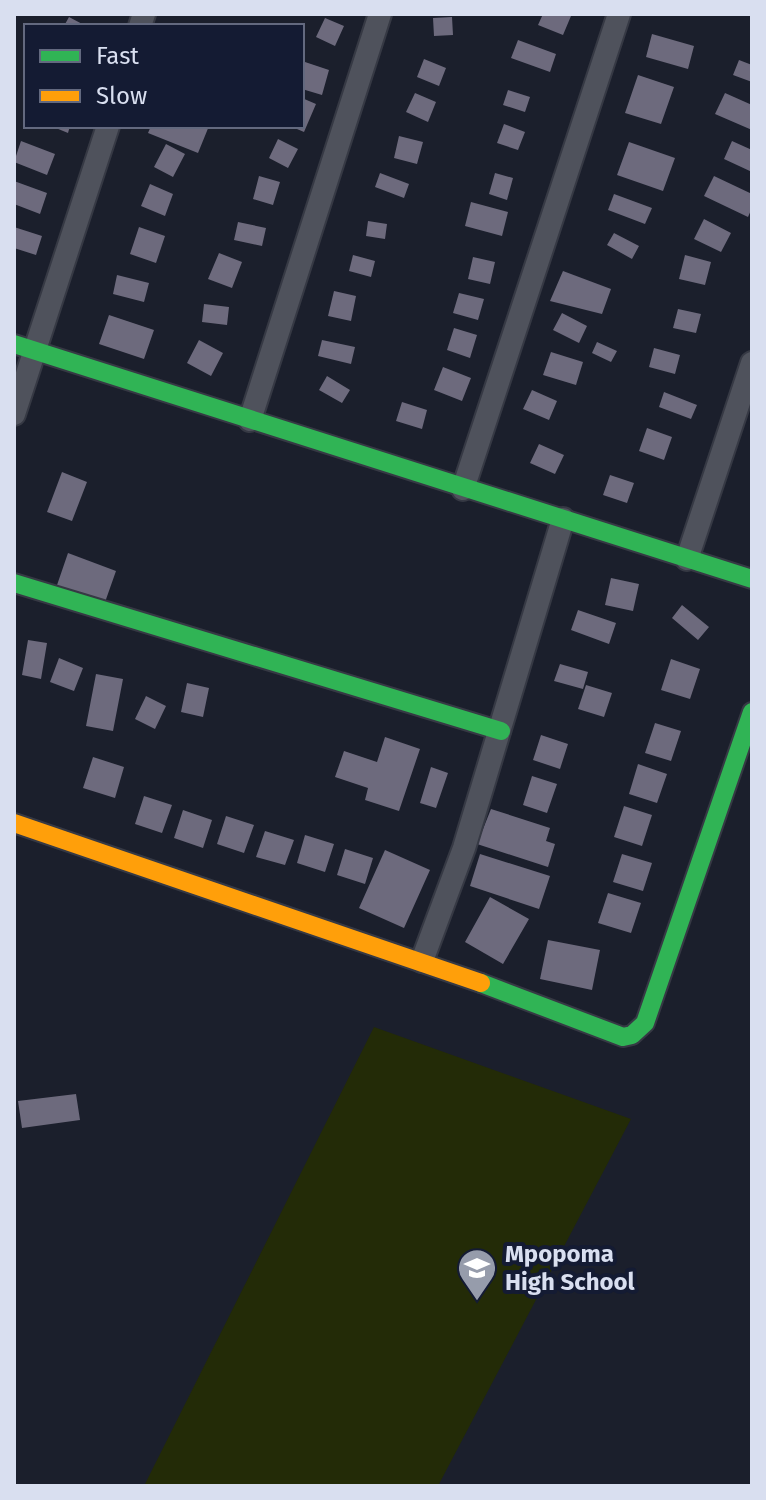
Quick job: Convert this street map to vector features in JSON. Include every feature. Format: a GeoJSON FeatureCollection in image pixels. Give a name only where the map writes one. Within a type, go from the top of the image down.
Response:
{"type":"FeatureCollection","features":[{"type":"Feature","properties":{"kind":"street"},"geometry":{"type":"LineString","coordinates":[[250,420],[380,14]]}},
{"type":"Feature","properties":{"kind":"street"},"geometry":{"type":"LineString","coordinates":[[463,489],[619,14]]}},
{"type":"Feature","properties":{"kind":"street"},"geometry":{"type":"LineString","coordinates":[[14,414],[25,347],[107,128]]}},
{"type":"Feature","properties":{"kind":"street"},"geometry":{"type":"LineString","coordinates":[[25,347],[752,579]]}},
{"type":"Feature","properties":{"kind":"street"},"geometry":{"type":"LineString","coordinates":[[687,559],[752,363]]}},
{"type":"Feature","properties":{"kind":"street"},"geometry":{"type":"LineString","coordinates":[[422,961],[464,848],[563,519]]}},
{"type":"Feature","properties":{"kind":"street"},"geometry":{"type":"LineString","coordinates":[[14,583],[501,731]]}},
{"type":"Feature","properties":{"kind":"street"},"geometry":{"type":"LineString","coordinates":[[14,823],[422,961],[623,1037],[640,1030],[645,1023],[752,712]]}},
{"type":"Feature","properties":{"kind":"green space"},"geometry":{"type":"Polygon","coordinates":[[[374,1027],[631,1119],[438,1486],[144,1486],[374,1027]]]}},
{"type":"Feature","properties":{"kind":"building"},"geometry":{"type":"Polygon","coordinates":[[[543,14],[571,16],[563,35],[538,25],[543,14]]]}},
{"type":"Feature","properties":{"kind":"building"},"geometry":{"type":"Polygon","coordinates":[[[69,17],[82,24],[65,24],[69,17]]]}},
{"type":"Feature","properties":{"kind":"building"},"geometry":{"type":"Polygon","coordinates":[[[452,17],[453,35],[434,36],[433,18],[452,17]]]}},
{"type":"Feature","properties":{"kind":"building"},"geometry":{"type":"Polygon","coordinates":[[[325,18],[344,26],[335,46],[316,37],[325,18]]]}},
{"type":"Feature","properties":{"kind":"building"},"geometry":{"type":"Polygon","coordinates":[[[652,34],[694,46],[688,69],[646,57],[652,34]]]}},
{"type":"Feature","properties":{"kind":"building"},"geometry":{"type":"Polygon","coordinates":[[[518,40],[556,54],[550,72],[511,58],[518,40]]]}},
{"type":"Feature","properties":{"kind":"building"},"geometry":{"type":"Polygon","coordinates":[[[424,59],[446,68],[439,86],[417,77],[424,59]]]}},
{"type":"Feature","properties":{"kind":"building"},"geometry":{"type":"Polygon","coordinates":[[[739,60],[752,65],[752,82],[733,75],[739,60]]]}},
{"type":"Feature","properties":{"kind":"building"},"geometry":{"type":"Polygon","coordinates":[[[304,62],[329,70],[322,95],[304,90],[304,62]]]}},
{"type":"Feature","properties":{"kind":"building"},"geometry":{"type":"Polygon","coordinates":[[[638,75],[674,87],[661,124],[625,113],[638,75]]]}},
{"type":"Feature","properties":{"kind":"building"},"geometry":{"type":"Polygon","coordinates":[[[508,90],[530,97],[525,112],[503,105],[508,90]]]}},
{"type":"Feature","properties":{"kind":"building"},"geometry":{"type":"Polygon","coordinates":[[[415,93],[436,102],[428,122],[406,112],[415,93]]]}},
{"type":"Feature","properties":{"kind":"building"},"geometry":{"type":"Polygon","coordinates":[[[725,93],[752,105],[752,130],[715,114],[725,93]]]}},
{"type":"Feature","properties":{"kind":"building"},"geometry":{"type":"Polygon","coordinates":[[[304,99],[316,104],[304,132],[295,128],[304,128],[304,99]]]}},
{"type":"Feature","properties":{"kind":"building"},"geometry":{"type":"Polygon","coordinates":[[[504,124],[525,132],[518,150],[497,143],[504,124]]]}},
{"type":"Feature","properties":{"kind":"building"},"geometry":{"type":"Polygon","coordinates":[[[150,128],[208,128],[198,153],[148,133],[150,128]]]}},
{"type":"Feature","properties":{"kind":"building"},"geometry":{"type":"Polygon","coordinates":[[[399,136],[423,142],[417,164],[394,158],[399,136]]]}},
{"type":"Feature","properties":{"kind":"building"},"geometry":{"type":"Polygon","coordinates":[[[278,139],[298,149],[288,168],[269,158],[278,139]]]}},
{"type":"Feature","properties":{"kind":"building"},"geometry":{"type":"Polygon","coordinates":[[[21,141],[55,154],[47,175],[14,162],[21,141]]]}},
{"type":"Feature","properties":{"kind":"building"},"geometry":{"type":"Polygon","coordinates":[[[732,141],[752,150],[752,172],[724,159],[732,141]]]}},
{"type":"Feature","properties":{"kind":"building"},"geometry":{"type":"Polygon","coordinates":[[[629,142],[675,158],[663,191],[617,175],[629,142]]]}},
{"type":"Feature","properties":{"kind":"building"},"geometry":{"type":"Polygon","coordinates":[[[166,144],[185,154],[173,177],[154,167],[166,144]]]}},
{"type":"Feature","properties":{"kind":"building"},"geometry":{"type":"Polygon","coordinates":[[[380,173],[409,184],[404,198],[375,187],[380,173]]]}},
{"type":"Feature","properties":{"kind":"building"},"geometry":{"type":"Polygon","coordinates":[[[495,173],[513,178],[507,200],[489,194],[495,173]]]}},
{"type":"Feature","properties":{"kind":"building"},"geometry":{"type":"Polygon","coordinates":[[[259,176],[280,182],[273,205],[253,199],[259,176]]]}},
{"type":"Feature","properties":{"kind":"building"},"geometry":{"type":"Polygon","coordinates":[[[714,176],[752,194],[748,217],[704,196],[714,176]]]}},
{"type":"Feature","properties":{"kind":"building"},"geometry":{"type":"Polygon","coordinates":[[[14,181],[47,193],[40,214],[14,204],[14,181]]]}},
{"type":"Feature","properties":{"kind":"building"},"geometry":{"type":"Polygon","coordinates":[[[150,184],[173,194],[165,216],[141,206],[150,184]]]}},
{"type":"Feature","properties":{"kind":"building"},"geometry":{"type":"Polygon","coordinates":[[[614,194],[652,208],[645,224],[608,210],[614,194]]]}},
{"type":"Feature","properties":{"kind":"building"},"geometry":{"type":"Polygon","coordinates":[[[471,202],[508,212],[502,236],[465,226],[471,202]]]}},
{"type":"Feature","properties":{"kind":"building"},"geometry":{"type":"Polygon","coordinates":[[[704,219],[731,233],[721,252],[694,239],[704,219]]]}},
{"type":"Feature","properties":{"kind":"building"},"geometry":{"type":"Polygon","coordinates":[[[368,221],[387,224],[385,239],[366,236],[368,221]]]}},
{"type":"Feature","properties":{"kind":"building"},"geometry":{"type":"Polygon","coordinates":[[[238,222],[266,228],[262,246],[234,240],[238,222]]]}},
{"type":"Feature","properties":{"kind":"building"},"geometry":{"type":"Polygon","coordinates":[[[14,227],[42,236],[36,255],[14,248],[14,227]]]}},
{"type":"Feature","properties":{"kind":"building"},"geometry":{"type":"Polygon","coordinates":[[[139,227],[165,236],[156,263],[130,254],[139,227]]]}},
{"type":"Feature","properties":{"kind":"building"},"geometry":{"type":"Polygon","coordinates":[[[614,233],[639,246],[632,259],[607,245],[614,233]]]}},
{"type":"Feature","properties":{"kind":"building"},"geometry":{"type":"Polygon","coordinates":[[[219,253],[242,262],[232,288],[208,279],[219,253]]]}},
{"type":"Feature","properties":{"kind":"building"},"geometry":{"type":"Polygon","coordinates":[[[353,255],[375,261],[371,277],[349,271],[353,255]]]}},
{"type":"Feature","properties":{"kind":"building"},"geometry":{"type":"Polygon","coordinates":[[[685,255],[711,262],[705,285],[679,279],[685,255]]]}},
{"type":"Feature","properties":{"kind":"building"},"geometry":{"type":"Polygon","coordinates":[[[473,257],[495,262],[490,284],[468,279],[473,257]]]}},
{"type":"Feature","properties":{"kind":"building"},"geometry":{"type":"Polygon","coordinates":[[[563,271],[611,289],[602,314],[550,301],[563,271]]]}},
{"type":"Feature","properties":{"kind":"building"},"geometry":{"type":"Polygon","coordinates":[[[117,275],[149,283],[144,302],[113,294],[117,275]]]}},
{"type":"Feature","properties":{"kind":"building"},"geometry":{"type":"Polygon","coordinates":[[[334,291],[356,296],[351,321],[328,316],[334,291]]]}},
{"type":"Feature","properties":{"kind":"building"},"geometry":{"type":"Polygon","coordinates":[[[459,293],[484,299],[478,320],[453,313],[459,293]]]}},
{"type":"Feature","properties":{"kind":"building"},"geometry":{"type":"Polygon","coordinates":[[[204,304],[229,307],[227,325],[202,322],[204,304]]]}},
{"type":"Feature","properties":{"kind":"building"},"geometry":{"type":"Polygon","coordinates":[[[678,309],[701,314],[696,333],[673,328],[678,309]]]}},
{"type":"Feature","properties":{"kind":"building"},"geometry":{"type":"Polygon","coordinates":[[[562,313],[587,326],[579,343],[553,330],[562,313]]]}},
{"type":"Feature","properties":{"kind":"building"},"geometry":{"type":"Polygon","coordinates":[[[109,315],[154,330],[144,359],[99,344],[109,315]]]}},
{"type":"Feature","properties":{"kind":"building"},"geometry":{"type":"Polygon","coordinates":[[[454,328],[477,335],[470,358],[447,350],[454,328]]]}},
{"type":"Feature","properties":{"kind":"building"},"geometry":{"type":"Polygon","coordinates":[[[199,340],[223,353],[211,376],[187,363],[199,340]]]}},
{"type":"Feature","properties":{"kind":"building"},"geometry":{"type":"Polygon","coordinates":[[[322,340],[355,347],[351,364],[318,356],[322,340]]]}},
{"type":"Feature","properties":{"kind":"building"},"geometry":{"type":"Polygon","coordinates":[[[597,342],[617,351],[611,362],[592,353],[597,342]]]}},
{"type":"Feature","properties":{"kind":"building"},"geometry":{"type":"Polygon","coordinates":[[[654,348],[680,355],[675,374],[649,367],[654,348]]]}},
{"type":"Feature","properties":{"kind":"building"},"geometry":{"type":"Polygon","coordinates":[[[551,352],[583,362],[576,385],[543,375],[551,352]]]}},
{"type":"Feature","properties":{"kind":"building"},"geometry":{"type":"Polygon","coordinates":[[[443,367],[471,378],[462,401],[434,390],[443,367]]]}},
{"type":"Feature","properties":{"kind":"building"},"geometry":{"type":"Polygon","coordinates":[[[327,376],[350,390],[342,403],[319,390],[327,376]]]}},
{"type":"Feature","properties":{"kind":"building"},"geometry":{"type":"Polygon","coordinates":[[[532,390],[557,401],[549,420],[523,409],[532,390]]]}},
{"type":"Feature","properties":{"kind":"building"},"geometry":{"type":"Polygon","coordinates":[[[664,392],[697,405],[691,419],[659,407],[664,392]]]}},
{"type":"Feature","properties":{"kind":"building"},"geometry":{"type":"Polygon","coordinates":[[[402,402],[427,410],[422,429],[396,421],[402,402]]]}},
{"type":"Feature","properties":{"kind":"building"},"geometry":{"type":"Polygon","coordinates":[[[647,428],[672,437],[664,460],[639,451],[647,428]]]}},
{"type":"Feature","properties":{"kind":"building"},"geometry":{"type":"Polygon","coordinates":[[[539,444],[564,455],[555,474],[530,463],[539,444]]]}},
{"type":"Feature","properties":{"kind":"building"},"geometry":{"type":"Polygon","coordinates":[[[62,472],[87,482],[72,521],[47,512],[62,472]]]}},
{"type":"Feature","properties":{"kind":"building"},"geometry":{"type":"Polygon","coordinates":[[[610,475],[634,483],[627,503],[603,495],[610,475]]]}},
{"type":"Feature","properties":{"kind":"building"},"geometry":{"type":"Polygon","coordinates":[[[68,553],[116,571],[104,605],[56,588],[68,553]]]}},
{"type":"Feature","properties":{"kind":"building"},"geometry":{"type":"Polygon","coordinates":[[[611,578],[639,584],[633,611],[605,605],[611,578]]]}},
{"type":"Feature","properties":{"kind":"building"},"geometry":{"type":"Polygon","coordinates":[[[682,605],[709,627],[698,640],[672,618],[682,605]]]}},
{"type":"Feature","properties":{"kind":"building"},"geometry":{"type":"Polygon","coordinates":[[[578,610],[616,623],[609,644],[571,630],[578,610]]]}},
{"type":"Feature","properties":{"kind":"building"},"geometry":{"type":"Polygon","coordinates":[[[28,640],[47,643],[41,679],[22,675],[28,640]]]}},
{"type":"Feature","properties":{"kind":"building"},"geometry":{"type":"Polygon","coordinates":[[[59,658],[83,668],[74,691],[50,682],[59,658]]]}},
{"type":"Feature","properties":{"kind":"building"},"geometry":{"type":"Polygon","coordinates":[[[671,659],[700,669],[690,699],[661,690],[671,659]]]}},
{"type":"Feature","properties":{"kind":"building"},"geometry":{"type":"Polygon","coordinates":[[[560,664],[588,672],[583,689],[554,681],[560,664]]]}},
{"type":"Feature","properties":{"kind":"building"},"geometry":{"type":"Polygon","coordinates":[[[96,674],[123,679],[113,731],[86,726],[96,674]]]}},
{"type":"Feature","properties":{"kind":"building"},"geometry":{"type":"Polygon","coordinates":[[[187,683],[209,688],[203,717],[181,712],[187,683]]]}},
{"type":"Feature","properties":{"kind":"building"},"geometry":{"type":"Polygon","coordinates":[[[586,685],[612,693],[604,717],[578,709],[586,685]]]}},
{"type":"Feature","properties":{"kind":"building"},"geometry":{"type":"Polygon","coordinates":[[[146,696],[166,706],[155,729],[135,719],[146,696]]]}},
{"type":"Feature","properties":{"kind":"building"},"geometry":{"type":"Polygon","coordinates":[[[655,723],[681,731],[671,761],[645,753],[655,723]]]}},
{"type":"Feature","properties":{"kind":"building"},"geometry":{"type":"Polygon","coordinates":[[[541,735],[568,744],[560,769],[533,760],[541,735]]]}},
{"type":"Feature","properties":{"kind":"building"},"geometry":{"type":"Polygon","coordinates":[[[385,737],[420,749],[399,811],[365,800],[368,788],[335,777],[344,751],[377,762],[385,737]]]}},
{"type":"Feature","properties":{"kind":"building"},"geometry":{"type":"Polygon","coordinates":[[[93,757],[124,767],[115,798],[83,788],[93,757]]]}},
{"type":"Feature","properties":{"kind":"building"},"geometry":{"type":"Polygon","coordinates":[[[638,764],[667,774],[657,803],[629,794],[638,764]]]}},
{"type":"Feature","properties":{"kind":"building"},"geometry":{"type":"Polygon","coordinates":[[[431,767],[448,773],[436,808],[420,803],[431,767]]]}},
{"type":"Feature","properties":{"kind":"building"},"geometry":{"type":"Polygon","coordinates":[[[532,776],[557,784],[547,813],[523,805],[532,776]]]}},
{"type":"Feature","properties":{"kind":"building"},"geometry":{"type":"Polygon","coordinates":[[[144,796],[172,805],[162,833],[135,824],[144,796]]]}},
{"type":"Feature","properties":{"kind":"building"},"geometry":{"type":"Polygon","coordinates":[[[624,806],[652,815],[642,846],[614,837],[624,806]]]}},
{"type":"Feature","properties":{"kind":"building"},"geometry":{"type":"Polygon","coordinates":[[[491,809],[550,828],[546,841],[555,844],[548,867],[477,844],[491,809]]]}},
{"type":"Feature","properties":{"kind":"building"},"geometry":{"type":"Polygon","coordinates":[[[183,810],[212,820],[203,848],[174,838],[183,810]]]}},
{"type":"Feature","properties":{"kind":"building"},"geometry":{"type":"Polygon","coordinates":[[[226,816],[254,825],[244,853],[217,844],[226,816]]]}},
{"type":"Feature","properties":{"kind":"building"},"geometry":{"type":"Polygon","coordinates":[[[265,831],[294,840],[285,865],[256,857],[265,831]]]}},
{"type":"Feature","properties":{"kind":"building"},"geometry":{"type":"Polygon","coordinates":[[[305,835],[334,844],[325,872],[297,863],[305,835]]]}},
{"type":"Feature","properties":{"kind":"building"},"geometry":{"type":"Polygon","coordinates":[[[345,849],[373,858],[365,884],[337,875],[345,849]]]}},
{"type":"Feature","properties":{"kind":"building"},"geometry":{"type":"Polygon","coordinates":[[[385,850],[430,870],[404,928],[359,908],[385,850]]]}},
{"type":"Feature","properties":{"kind":"building"},"geometry":{"type":"Polygon","coordinates":[[[480,854],[550,876],[539,909],[470,886],[480,854]]]}},
{"type":"Feature","properties":{"kind":"building"},"geometry":{"type":"Polygon","coordinates":[[[622,854],[652,863],[643,891],[613,882],[622,854]]]}},
{"type":"Feature","properties":{"kind":"building"},"geometry":{"type":"Polygon","coordinates":[[[608,893],[641,903],[631,933],[598,923],[608,893]]]}},
{"type":"Feature","properties":{"kind":"building"},"geometry":{"type":"Polygon","coordinates":[[[490,897],[529,919],[503,964],[465,942],[490,897]]]}},
{"type":"Feature","properties":{"kind":"building"},"geometry":{"type":"Polygon","coordinates":[[[548,940],[600,950],[592,990],[540,979],[548,940]]]}},
{"type":"Feature","properties":{"kind":"building"},"geometry":{"type":"Polygon","coordinates":[[[76,1094],[80,1120],[22,1128],[18,1101],[76,1094]]]}},
{"type":"Feature","properties":{"kind":"traffic: fast"},"geometry":{"type":"LineString","coordinates":[[14,344],[752,579]]}},
{"type":"Feature","properties":{"kind":"traffic: fast"},"geometry":{"type":"LineString","coordinates":[[14,583],[501,731]]}},
{"type":"Feature","properties":{"kind":"traffic: fast"},"geometry":{"type":"LineString","coordinates":[[481,983],[623,1037],[632,1035],[645,1023],[752,712]]}},
{"type":"Feature","properties":{"kind":"traffic: slow"},"geometry":{"type":"LineString","coordinates":[[14,823],[481,983]]}},
{"type":"Feature","properties":{"kind":"place","name":"Mpopoma High School"},"geometry":{"type":"Point","coordinates":[477,1302]}}]}
